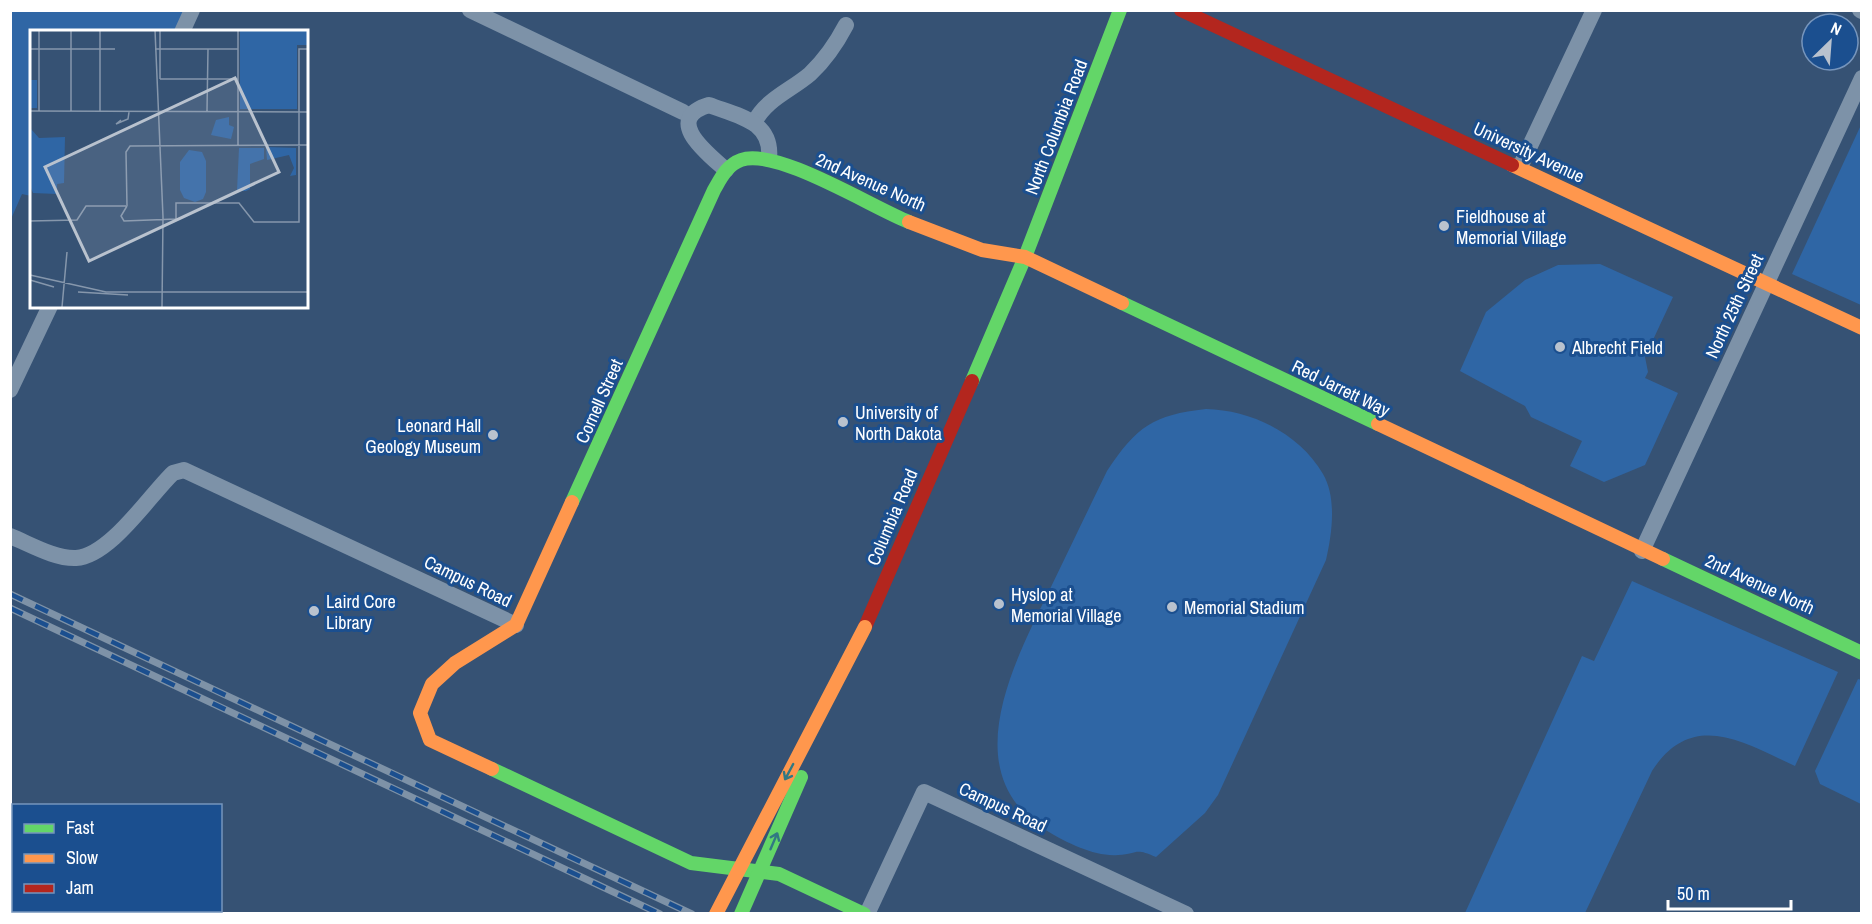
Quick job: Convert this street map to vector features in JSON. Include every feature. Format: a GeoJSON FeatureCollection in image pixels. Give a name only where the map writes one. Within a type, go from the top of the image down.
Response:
{"type":"FeatureCollection","features":[{"type":"Feature","properties":{"kind":"street"},"geometry":{"type":"LineString","coordinates":[[183,30],[192,10]]}},
{"type":"Feature","properties":{"kind":"street"},"geometry":{"type":"LineString","coordinates":[[470,10],[683,112]]}},
{"type":"Feature","properties":{"kind":"street","name":"North Columbia Road"},"geometry":{"type":"LineString","coordinates":[[1025,257],[1120,10]]}},
{"type":"Feature","properties":{"kind":"street","name":"University Avenue"},"geometry":{"type":"LineString","coordinates":[[1181,10],[1862,328]]}},
{"type":"Feature","properties":{"kind":"street"},"geometry":{"type":"LineString","coordinates":[[1520,167],[1594,10]]}},
{"type":"Feature","properties":{"kind":"street"},"geometry":{"type":"LineString","coordinates":[[754,123],[768,103],[809,75],[833,49],[846,25]]}},
{"type":"Feature","properties":{"kind":"street","name":"North 25th Street"},"geometry":{"type":"LineString","coordinates":[[1642,550],[1862,78]]}},
{"type":"Feature","properties":{"kind":"street"},"geometry":{"type":"LineString","coordinates":[[726,170],[695,142],[689,133],[693,115],[700,108],[710,105],[754,123],[768,135],[771,146],[769,159]]}},
{"type":"Feature","properties":{"kind":"street","name":"2nd Avenue North"},"geometry":{"type":"LineString","coordinates":[[726,170],[742,159],[769,159],[896,217],[982,250],[1025,257]]}},
{"type":"Feature","properties":{"kind":"street","name":"Cornell Street"},"geometry":{"type":"LineString","coordinates":[[516,626],[714,190],[726,170]]}},
{"type":"Feature","properties":{"kind":"street","name":"Red Jarrett Way"},"geometry":{"type":"LineString","coordinates":[[1025,257],[1642,550]]}},
{"type":"Feature","properties":{"kind":"street","name":"Columbia Road"},"geometry":{"type":"LineString","coordinates":[[741,914],[1025,257]]}},
{"type":"Feature","properties":{"kind":"street"},"geometry":{"type":"LineString","coordinates":[[10,390],[49,308]]}},
{"type":"Feature","properties":{"kind":"street","name":"Campus Road"},"geometry":{"type":"LineString","coordinates":[[10,536],[62,556],[75,558],[88,556],[114,536],[173,473],[184,470],[516,626]]}},
{"type":"Feature","properties":{"kind":"street","name":"2nd Avenue North"},"geometry":{"type":"LineString","coordinates":[[1642,550],[1862,653]]}},
{"type":"Feature","properties":{"kind":"street","name":"Campus Road"},"geometry":{"type":"LineString","coordinates":[[516,626],[455,663],[432,684],[420,712],[430,740],[691,863],[779,874],[866,914],[924,792],[1186,914]]}},
{"type":"Feature","properties":{"kind":"street","name":"Columbia Road"},"geometry":{"type":"LineString","coordinates":[[716,914],[865,627]]}},
{"type":"Feature","properties":{"kind":"shaded area"},"geometry":{"type":"Polygon","coordinates":[[[11,11],[192,11],[182,30],[30,30],[30,196],[22,194],[11,219],[11,11]]]}},
{"type":"Feature","properties":{"kind":"shaded area"},"geometry":{"type":"Polygon","coordinates":[[[1861,125],[1861,305],[1792,274],[1861,125]]]}},
{"type":"Feature","properties":{"kind":"shaded area","name":"Albrecht Field"},"geometry":{"type":"Polygon","coordinates":[[[1600,264],[1673,297],[1645,357],[1648,372],[1645,378],[1678,393],[1645,465],[1604,482],[1570,466],[1582,441],[1531,417],[1525,406],[1460,371],[1486,312],[1525,280],[1558,265],[1600,264]]]}},
{"type":"Feature","properties":{"kind":"shaded area","name":"Memorial Stadium"},"geometry":{"type":"Polygon","coordinates":[[[1206,409],[1223,410],[1256,419],[1287,436],[1313,459],[1323,474],[1332,505],[1326,560],[1218,795],[1205,813],[1156,857],[1140,852],[1118,855],[1100,854],[1073,845],[1049,832],[1020,808],[1004,780],[998,750],[1000,717],[1021,650],[1107,471],[1128,443],[1148,425],[1172,415],[1206,409]]]}},
{"type":"Feature","properties":{"kind":"shaded area"},"geometry":{"type":"Polygon","coordinates":[[[1632,581],[1838,672],[1795,766],[1756,748],[1719,736],[1701,736],[1684,741],[1667,752],[1652,771],[1585,913],[1465,913],[1582,656],[1594,661],[1632,581]]]}},
{"type":"Feature","properties":{"kind":"shaded area"},"geometry":{"type":"Polygon","coordinates":[[[1858,679],[1862,680],[1861,804],[1820,784],[1815,771],[1858,679]]]}},
{"type":"Feature","properties":{"kind":"railway"},"geometry":{"type":"LineString","coordinates":[[10,594],[692,914]]}},
{"type":"Feature","properties":{"kind":"railway"},"geometry":{"type":"LineString","coordinates":[[10,608],[660,914]]}},
{"type":"Feature","properties":{"kind":"traffic: fast"},"geometry":{"type":"LineString","coordinates":[[972,381],[1025,257],[1120,10]]}},
{"type":"Feature","properties":{"kind":"traffic: fast"},"geometry":{"type":"LineString","coordinates":[[572,502],[714,190],[732,165],[741,160],[757,158],[777,162],[825,181],[909,222]]}},
{"type":"Feature","properties":{"kind":"traffic: fast"},"geometry":{"type":"LineString","coordinates":[[1122,303],[1378,424]]}},
{"type":"Feature","properties":{"kind":"traffic: fast"},"geometry":{"type":"LineString","coordinates":[[1663,559],[1862,653]]}},
{"type":"Feature","properties":{"kind":"traffic: fast"},"geometry":{"type":"LineString","coordinates":[[492,769],[691,863],[779,874],[864,914]]}},
{"type":"Feature","properties":{"kind":"traffic: fast"},"geometry":{"type":"LineString","coordinates":[[741,914],[801,777]]}},
{"type":"Feature","properties":{"kind":"traffic: slow"},"geometry":{"type":"LineString","coordinates":[[1512,165],[1862,328]]}},
{"type":"Feature","properties":{"kind":"traffic: slow"},"geometry":{"type":"LineString","coordinates":[[909,222],[982,250],[1025,257],[1122,303]]}},
{"type":"Feature","properties":{"kind":"traffic: slow"},"geometry":{"type":"LineString","coordinates":[[1378,424],[1663,559]]}},
{"type":"Feature","properties":{"kind":"traffic: slow"},"geometry":{"type":"LineString","coordinates":[[492,769],[430,740],[420,713],[432,684],[455,663],[516,625],[572,502]]}},
{"type":"Feature","properties":{"kind":"traffic: slow"},"geometry":{"type":"LineString","coordinates":[[716,914],[865,627]]}},
{"type":"Feature","properties":{"kind":"traffic: jam"},"geometry":{"type":"LineString","coordinates":[[1181,10],[1512,165]]}},
{"type":"Feature","properties":{"kind":"traffic: jam"},"geometry":{"type":"LineString","coordinates":[[865,627],[972,381]]}},
{"type":"Feature","properties":{"kind":"place","name":"Fieldhouse at Memorial Village"},"geometry":{"type":"Point","coordinates":[1444,226]}},
{"type":"Feature","properties":{"kind":"place","name":"Albrecht Field"},"geometry":{"type":"Point","coordinates":[1560,347]}},
{"type":"Feature","properties":{"kind":"place","name":"University of North Dakota"},"geometry":{"type":"Point","coordinates":[843,422]}},
{"type":"Feature","properties":{"kind":"place","name":"Leonard Hall Geology Museum"},"geometry":{"type":"Point","coordinates":[493,435]}},
{"type":"Feature","properties":{"kind":"place","name":"Hyslop at Memorial Village"},"geometry":{"type":"Point","coordinates":[999,604]}},
{"type":"Feature","properties":{"kind":"place","name":"Memorial Stadium"},"geometry":{"type":"Point","coordinates":[1172,607]}},
{"type":"Feature","properties":{"kind":"place","name":"Laird Core Library"},"geometry":{"type":"Point","coordinates":[314,611]}}]}
